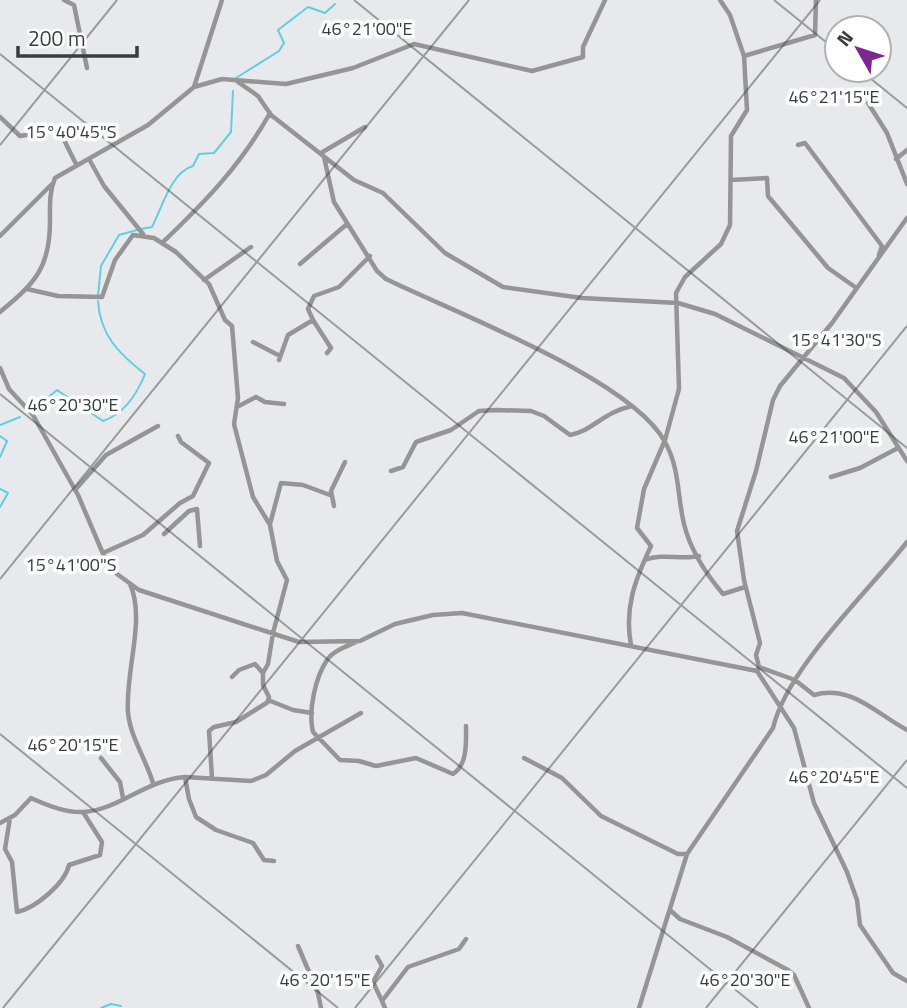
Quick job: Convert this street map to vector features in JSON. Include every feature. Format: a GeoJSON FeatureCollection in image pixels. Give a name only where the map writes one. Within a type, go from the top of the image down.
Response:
{"type":"FeatureCollection","features":[{"type":"Feature","properties":{"kind":"street"},"geometry":{"type":"LineString","coordinates":[[64,0],[74,5],[88,68]]}},
{"type":"Feature","properties":{"kind":"street"},"geometry":{"type":"LineString","coordinates":[[194,87],[222,0]]}},
{"type":"Feature","properties":{"kind":"street"},"geometry":{"type":"LineString","coordinates":[[238,82],[244,79],[286,84],[353,68],[414,44],[531,71],[583,57],[583,47],[605,0]]}},
{"type":"Feature","properties":{"kind":"street"},"geometry":{"type":"LineString","coordinates":[[631,645],[627,624],[632,588],[651,546],[637,528],[645,489],[664,440],[679,389],[676,293],[685,277],[721,244],[730,225],[731,136],[747,110],[744,56],[730,15],[720,0]]}},
{"type":"Feature","properties":{"kind":"street"},"geometry":{"type":"LineString","coordinates":[[744,56],[815,35],[816,0]]}},
{"type":"Feature","properties":{"kind":"street"},"geometry":{"type":"LineString","coordinates":[[0,236],[62,172],[148,125],[194,87],[222,79],[238,82],[258,96],[270,113],[354,180],[383,193],[445,253],[503,287],[582,298],[678,303],[715,314],[806,356],[844,378],[876,412],[907,461]]}},
{"type":"Feature","properties":{"kind":"street"},"geometry":{"type":"LineString","coordinates":[[868,103],[887,133],[907,184]]}},
{"type":"Feature","properties":{"kind":"street"},"geometry":{"type":"LineString","coordinates":[[162,243],[204,204],[233,170],[270,113]]}},
{"type":"Feature","properties":{"kind":"street"},"geometry":{"type":"LineString","coordinates":[[0,117],[20,136],[59,130],[76,164]]}},
{"type":"Feature","properties":{"kind":"street"},"geometry":{"type":"LineString","coordinates":[[323,155],[365,127]]}},
{"type":"Feature","properties":{"kind":"street"},"geometry":{"type":"LineString","coordinates":[[798,145],[805,143],[882,246],[876,262]]}},
{"type":"Feature","properties":{"kind":"street"},"geometry":{"type":"LineString","coordinates":[[895,159],[907,150]]}},
{"type":"Feature","properties":{"kind":"street"},"geometry":{"type":"LineString","coordinates":[[323,155],[334,202],[377,271],[386,279],[522,340],[632,405],[656,425],[676,463],[684,524],[704,569],[723,594],[745,587]]}},
{"type":"Feature","properties":{"kind":"street"},"geometry":{"type":"LineString","coordinates":[[89,159],[104,186],[143,234],[162,243],[209,284],[225,320],[232,326],[237,408],[234,424],[253,497],[270,525],[277,561],[287,580],[268,664],[262,673]]}},
{"type":"Feature","properties":{"kind":"street"},"geometry":{"type":"LineString","coordinates":[[731,180],[767,178],[768,196],[828,268],[855,288]]}},
{"type":"Feature","properties":{"kind":"street"},"geometry":{"type":"LineString","coordinates":[[0,312],[27,289],[39,273],[49,252],[52,184]]}},
{"type":"Feature","properties":{"kind":"street"},"geometry":{"type":"LineString","coordinates":[[907,218],[806,356],[780,386],[773,400],[759,460],[737,531],[745,587],[761,643],[756,655],[758,669],[778,707],[794,728],[814,803],[857,900],[860,925],[893,973],[907,982]]}},
{"type":"Feature","properties":{"kind":"street"},"geometry":{"type":"LineString","coordinates":[[300,264],[347,225]]}},
{"type":"Feature","properties":{"kind":"street"},"geometry":{"type":"LineString","coordinates":[[27,289],[58,296],[102,297],[115,261],[133,235],[143,234]]}},
{"type":"Feature","properties":{"kind":"street"},"geometry":{"type":"LineString","coordinates":[[204,280],[251,247]]}},
{"type":"Feature","properties":{"kind":"street"},"geometry":{"type":"LineString","coordinates":[[327,353],[331,348],[308,309],[314,296],[339,287],[370,256]]}},
{"type":"Feature","properties":{"kind":"street"},"geometry":{"type":"LineString","coordinates":[[253,342],[279,358],[288,335],[313,320]]}},
{"type":"Feature","properties":{"kind":"street"},"geometry":{"type":"LineString","coordinates":[[0,368],[9,389],[33,415],[75,490],[103,553],[117,574],[139,590],[299,642],[360,641]]}},
{"type":"Feature","properties":{"kind":"street"},"geometry":{"type":"LineString","coordinates":[[237,408],[256,397],[265,402],[284,404]]}},
{"type":"Feature","properties":{"kind":"street"},"geometry":{"type":"LineString","coordinates":[[391,471],[403,467],[416,442],[452,430],[479,411],[531,411],[544,416],[570,435],[580,433],[615,409],[632,405]]}},
{"type":"Feature","properties":{"kind":"street"},"geometry":{"type":"LineString","coordinates":[[75,490],[106,454],[158,426]]}},
{"type":"Feature","properties":{"kind":"street"},"geometry":{"type":"LineString","coordinates":[[103,553],[143,536],[187,501],[202,483],[209,464],[181,442],[178,436]]}},
{"type":"Feature","properties":{"kind":"street"},"geometry":{"type":"LineString","coordinates":[[831,477],[860,468],[898,448]]}},
{"type":"Feature","properties":{"kind":"street"},"geometry":{"type":"LineString","coordinates":[[334,506],[330,495],[345,462]]}},
{"type":"Feature","properties":{"kind":"street"},"geometry":{"type":"LineString","coordinates":[[270,525],[281,484],[303,485],[330,495]]}},
{"type":"Feature","properties":{"kind":"street"},"geometry":{"type":"LineString","coordinates":[[187,501],[189,512]]}},
{"type":"Feature","properties":{"kind":"street"},"geometry":{"type":"LineString","coordinates":[[164,534],[189,512],[197,509],[200,546]]}},
{"type":"Feature","properties":{"kind":"street"},"geometry":{"type":"LineString","coordinates":[[639,1008],[687,854],[773,727],[778,707],[795,680],[907,542]]}},
{"type":"Feature","properties":{"kind":"street"},"geometry":{"type":"LineString","coordinates":[[644,560],[663,555],[687,559],[699,556]]}},
{"type":"Feature","properties":{"kind":"street"},"geometry":{"type":"LineString","coordinates":[[130,583],[138,615],[131,645],[128,714],[134,738],[147,761],[153,783]]}},
{"type":"Feature","properties":{"kind":"street"},"geometry":{"type":"LineString","coordinates":[[466,726],[464,759],[453,774],[416,758],[376,766],[359,761],[340,760],[317,738],[311,724],[327,659],[339,649],[395,624],[433,615],[462,613],[758,669],[795,680],[814,695],[830,690],[858,699],[907,730]]}},
{"type":"Feature","properties":{"kind":"street"},"geometry":{"type":"LineString","coordinates":[[232,677],[239,670],[255,664],[262,673],[268,700]]}},
{"type":"Feature","properties":{"kind":"street"},"geometry":{"type":"LineString","coordinates":[[268,700],[293,710],[312,713]]}},
{"type":"Feature","properties":{"kind":"street"},"geometry":{"type":"LineString","coordinates":[[212,778],[209,731],[250,715],[268,700]]}},
{"type":"Feature","properties":{"kind":"street"},"geometry":{"type":"LineString","coordinates":[[0,823],[13,816],[31,798],[83,812],[123,798],[153,783],[185,777],[251,781],[283,764],[295,751],[361,713]]}},
{"type":"Feature","properties":{"kind":"street"},"geometry":{"type":"LineString","coordinates":[[101,758],[120,782],[123,798]]}},
{"type":"Feature","properties":{"kind":"street"},"geometry":{"type":"LineString","coordinates":[[524,758],[562,778],[601,816],[678,854],[687,854]]}},
{"type":"Feature","properties":{"kind":"street"},"geometry":{"type":"LineString","coordinates":[[185,777],[188,799],[196,817],[216,830],[253,843],[264,860],[274,861]]}},
{"type":"Feature","properties":{"kind":"street"},"geometry":{"type":"LineString","coordinates":[[13,816],[5,849],[12,862],[17,912],[27,910],[64,880],[69,865],[100,855],[102,842],[83,812]]}},
{"type":"Feature","properties":{"kind":"street"},"geometry":{"type":"LineString","coordinates":[[670,910],[680,919],[748,947],[794,975],[809,1008]]}},
{"type":"Feature","properties":{"kind":"street"},"geometry":{"type":"LineString","coordinates":[[382,1000],[408,967],[459,949],[466,939]]}},
{"type":"Feature","properties":{"kind":"street"},"geometry":{"type":"LineString","coordinates":[[298,946],[321,1008]]}},
{"type":"Feature","properties":{"kind":"street"},"geometry":{"type":"LineString","coordinates":[[377,957],[382,966],[373,982],[385,1008]]}},
{"type":"Feature","properties":{"kind":"waterway"},"geometry":{"type":"LineString","coordinates":[[236,78],[279,51],[284,43],[278,30],[308,7],[325,13],[335,4]]}},
{"type":"Feature","properties":{"kind":"waterway"},"geometry":{"type":"LineString","coordinates":[[141,229],[152,227],[179,175],[193,166],[199,154],[214,153],[231,132],[233,91]]}},
{"type":"Feature","properties":{"kind":"waterway"},"geometry":{"type":"LineString","coordinates":[[98,296],[101,266],[119,235],[137,230]]}},
{"type":"Feature","properties":{"kind":"waterway"},"geometry":{"type":"LineString","coordinates":[[33,410],[57,390],[103,421],[117,414],[138,389],[145,374],[119,351],[107,334],[98,301]]}},
{"type":"Feature","properties":{"kind":"waterway"},"geometry":{"type":"LineString","coordinates":[[0,425],[20,417]]}},
{"type":"Feature","properties":{"kind":"waterway"},"geometry":{"type":"LineString","coordinates":[[0,436],[7,441],[0,457]]}},
{"type":"Feature","properties":{"kind":"waterway"},"geometry":{"type":"LineString","coordinates":[[0,489],[8,493],[0,507]]}},
{"type":"Feature","properties":{"kind":"waterway"},"geometry":{"type":"LineString","coordinates":[[101,1008],[111,1004],[121,1006]]}}]}
